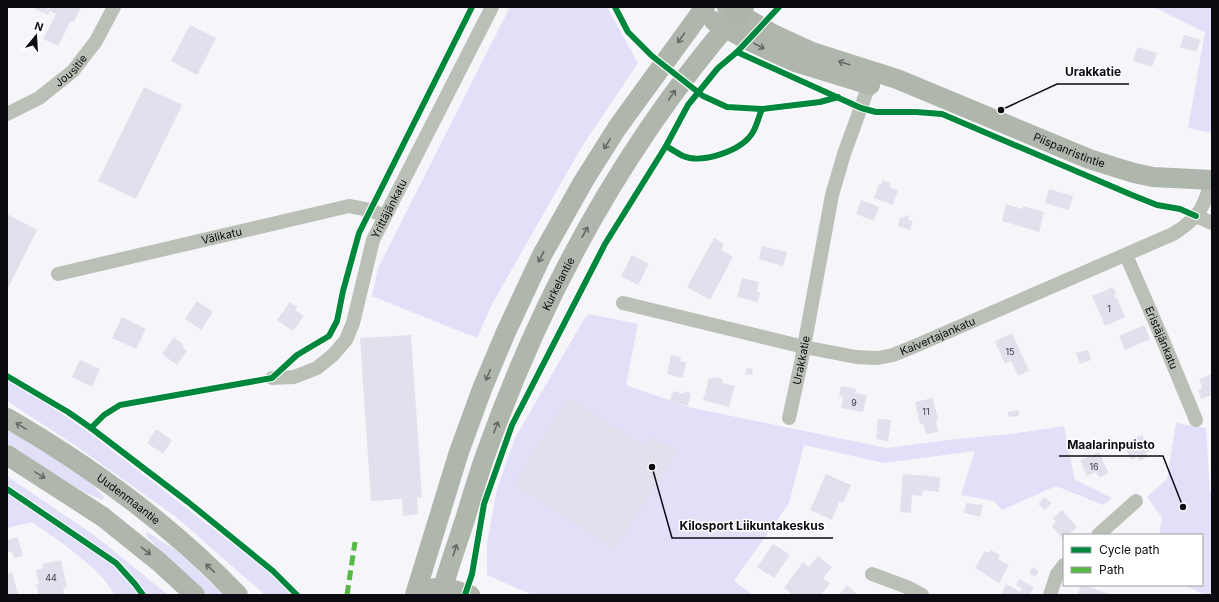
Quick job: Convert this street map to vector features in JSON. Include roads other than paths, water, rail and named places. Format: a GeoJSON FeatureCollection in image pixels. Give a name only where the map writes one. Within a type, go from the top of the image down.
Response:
{"type":"FeatureCollection","features":[{"type":"Feature","properties":{"kind":"main road","name":"Piispanristintie"},"geometry":{"type":"LineString","coordinates":[[698,9],[733,14],[773,34],[896,90],[934,94],[1089,159],[1134,173],[1154,177],[1212,179]]}},
{"type":"Feature","properties":{"kind":"main road"},"geometry":{"type":"LineString","coordinates":[[470,595],[442,591],[418,593],[459,452],[482,389],[506,332],[542,255],[583,182],[617,128],[698,9]]}},
{"type":"Feature","properties":{"kind":"main road","name":"Kurkelantie"},"geometry":{"type":"LineString","coordinates":[[442,591],[485,456],[532,338],[567,266],[603,201],[639,143],[682,81],[733,14]]}},
{"type":"Feature","properties":{"kind":"main road","name":"Uudenmaantie"},"geometry":{"type":"LineString","coordinates":[[7,418],[75,461],[168,528],[238,595]]}},
{"type":"Feature","properties":{"kind":"main road"},"geometry":{"type":"LineString","coordinates":[[7,455],[103,517],[159,562],[195,595]]}},
{"type":"Feature","properties":{"kind":"street","name":"Jousitie"},"geometry":{"type":"LineString","coordinates":[[7,114],[39,98],[73,71],[96,41],[114,7]]}},
{"type":"Feature","properties":{"kind":"street","name":"Yrittäjänkatu"},"geometry":{"type":"LineString","coordinates":[[272,378],[294,377],[317,368],[333,356],[346,340],[353,323],[373,240],[492,7]]}},
{"type":"Feature","properties":{"kind":"street","name":"Urakkatie"},"geometry":{"type":"LineString","coordinates":[[789,418],[804,347],[832,195],[844,154],[872,78]]}},
{"type":"Feature","properties":{"kind":"street","name":"Kaivertajankatu"},"geometry":{"type":"LineString","coordinates":[[623,303],[804,347],[861,358],[878,358],[893,355],[1173,234],[1187,225],[1196,216],[1208,193],[1212,179]]}},
{"type":"Feature","properties":{"kind":"street","name":"Välikatu"},"geometry":{"type":"LineString","coordinates":[[58,274],[349,206],[370,210],[384,216]]}},
{"type":"Feature","properties":{"kind":"street"},"geometry":{"type":"LineString","coordinates":[[1196,216],[1212,223]]}},
{"type":"Feature","properties":{"kind":"street","name":"Eristäjänkatu"},"geometry":{"type":"LineString","coordinates":[[1126,255],[1196,420]]}},
{"type":"Feature","properties":{"kind":"street"},"geometry":{"type":"LineString","coordinates":[[1099,534],[1136,501]]}},
{"type":"Feature","properties":{"kind":"street"},"geometry":{"type":"LineString","coordinates":[[1050,595],[1057,574],[1063,566]]}},
{"type":"Feature","properties":{"kind":"street"},"geometry":{"type":"LineString","coordinates":[[872,574],[907,586],[922,595]]}},
{"type":"Feature","properties":{"kind":"place","name":"Urakkatie"},"geometry":{"type":"Point","coordinates":[1001,110]}},
{"type":"Feature","properties":{"kind":"place","name":"Kilosport Liikuntakeskus"},"geometry":{"type":"Point","coordinates":[652,467]}},
{"type":"Feature","properties":{"kind":"place","name":"Maalarinpuisto"},"geometry":{"type":"Point","coordinates":[1183,507]}}]}
